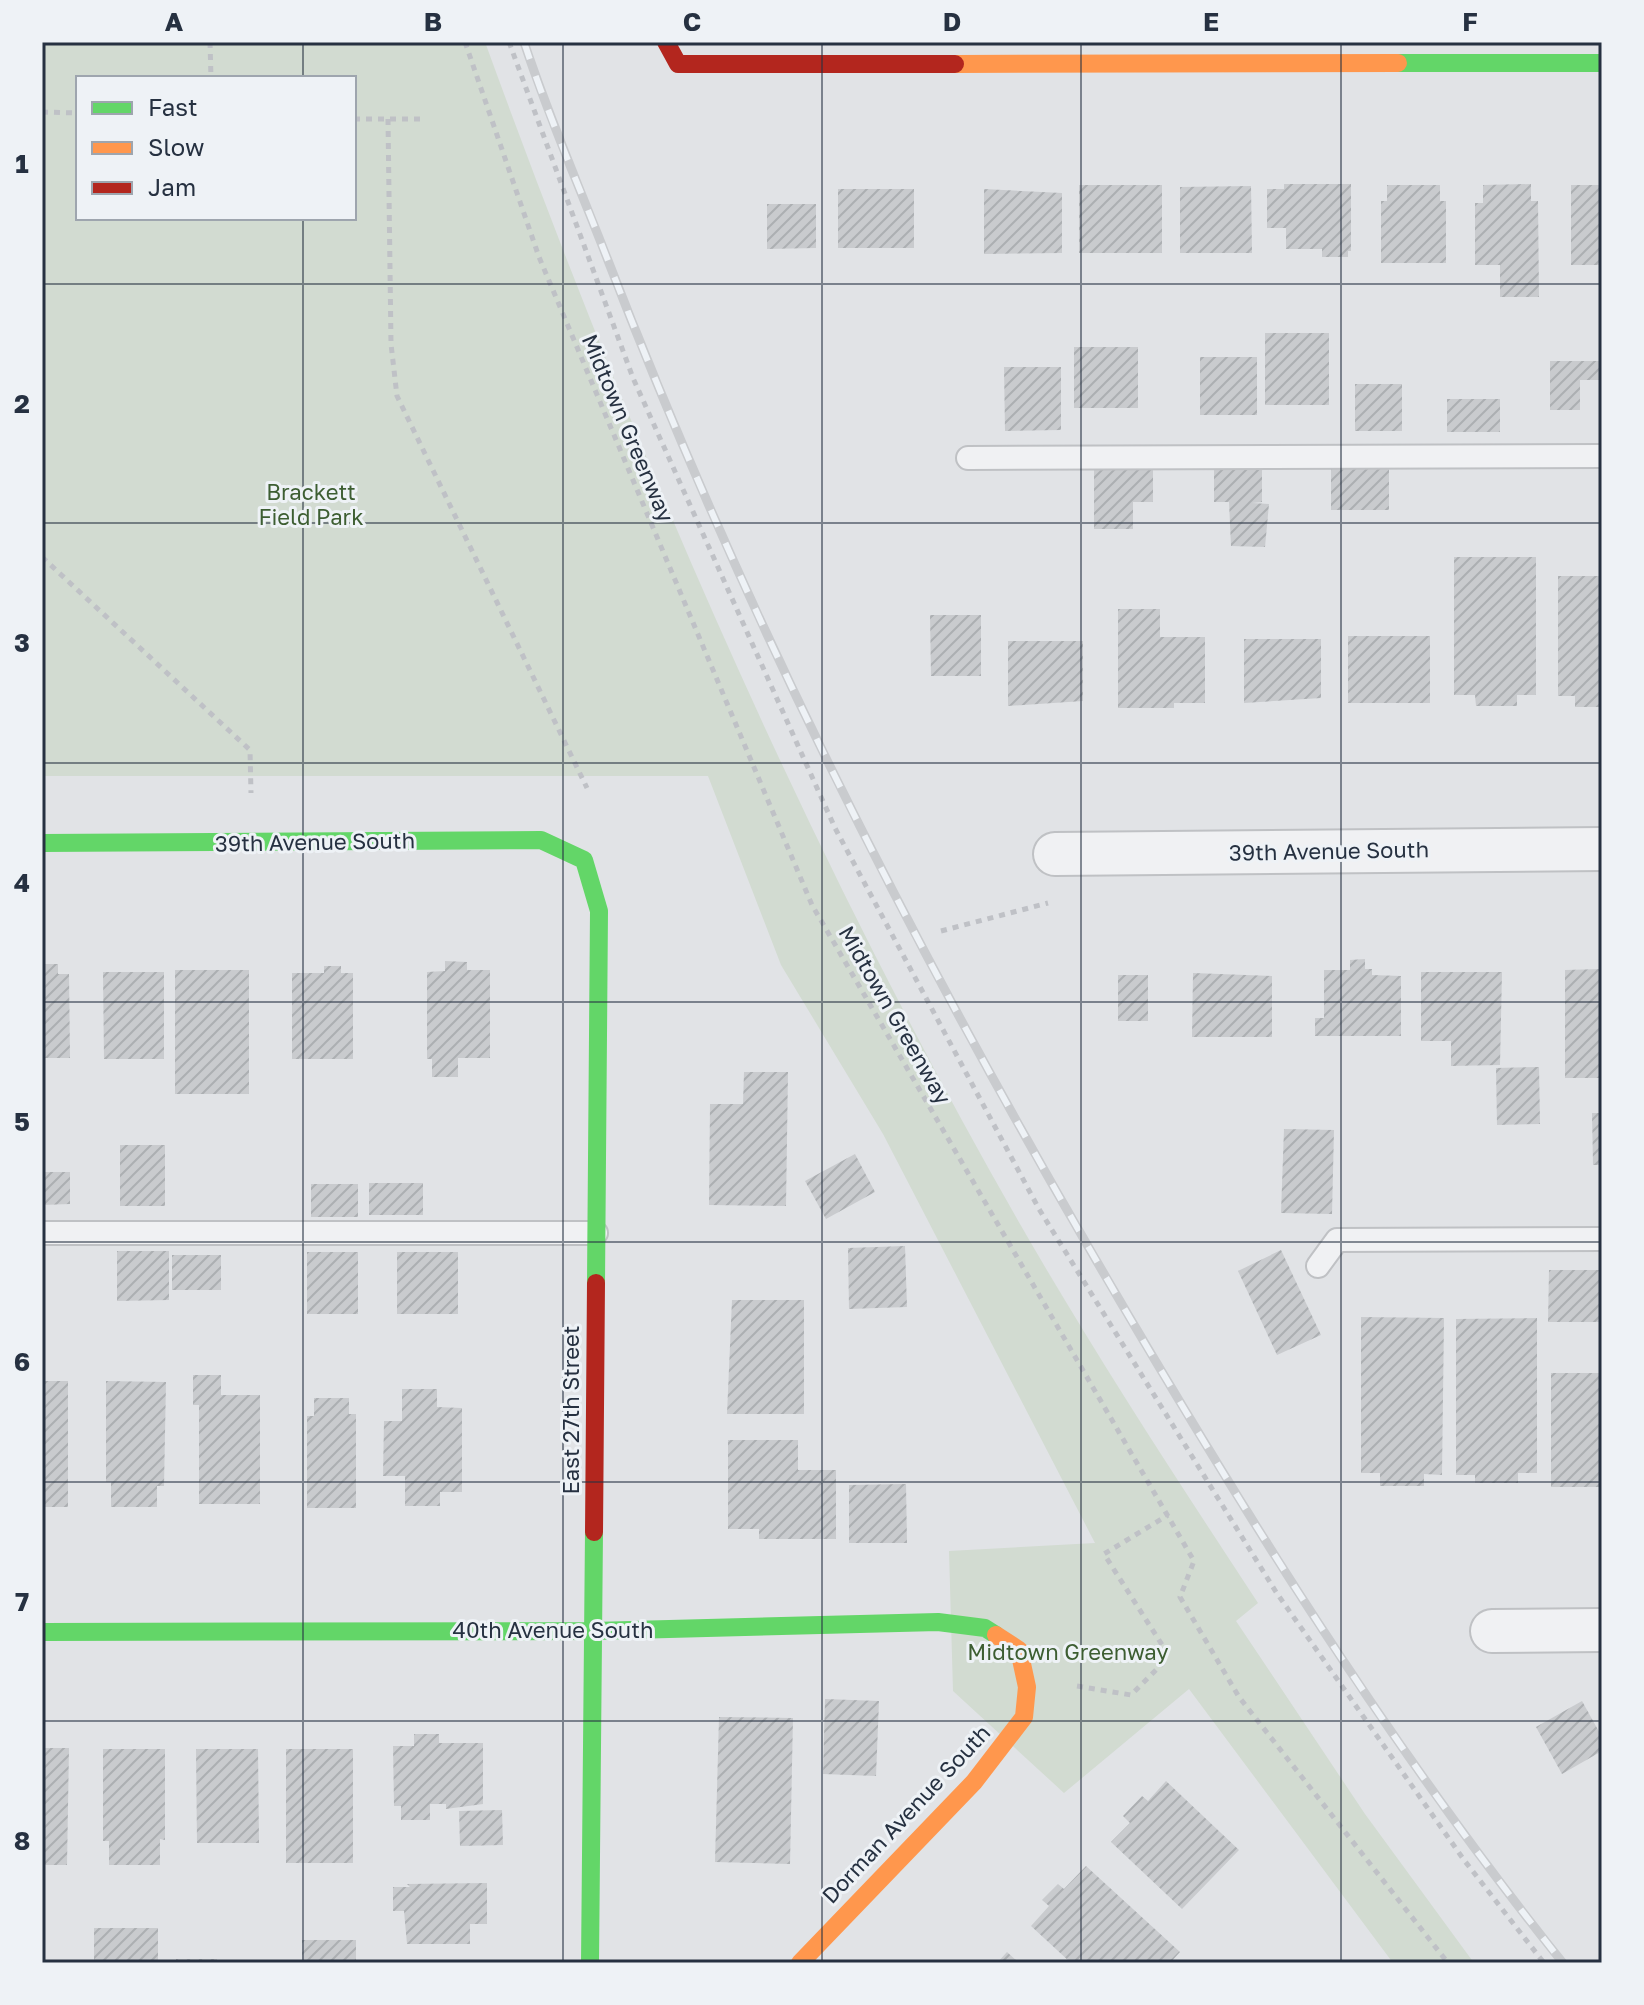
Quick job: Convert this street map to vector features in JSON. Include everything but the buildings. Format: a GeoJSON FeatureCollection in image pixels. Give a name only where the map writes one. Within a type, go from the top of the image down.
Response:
{"type":"FeatureCollection","features":[{"type":"Feature","properties":{"kind":"street"},"geometry":{"type":"LineString","coordinates":[[666,42],[678,64],[1602,63]]}},
{"type":"Feature","properties":{"kind":"street","name":"39th Avenue South"},"geometry":{"type":"LineString","coordinates":[[42,843],[541,840],[584,860]]}},
{"type":"Feature","properties":{"kind":"street","name":"39th Avenue South"},"geometry":{"type":"LineString","coordinates":[[1055,854],[1602,849]]}},
{"type":"Feature","properties":{"kind":"street","name":"East 27th Street"},"geometry":{"type":"LineString","coordinates":[[584,860],[599,911],[590,1963]]}},
{"type":"Feature","properties":{"kind":"street","name":"40th Avenue South"},"geometry":{"type":"LineString","coordinates":[[42,1632],[593,1631],[938,1622],[985,1628],[1019,1650],[1027,1687]]}},
{"type":"Feature","properties":{"kind":"street"},"geometry":{"type":"LineString","coordinates":[[1492,1631],[1602,1630]]}},
{"type":"Feature","properties":{"kind":"street","name":"Dorman Avenue South"},"geometry":{"type":"LineString","coordinates":[[800,1963],[974,1782],[1024,1717],[1027,1687]]}},
{"type":"Feature","properties":{"kind":"lane"},"geometry":{"type":"LineString","coordinates":[[968,458],[1602,456]]}},
{"type":"Feature","properties":{"kind":"lane"},"geometry":{"type":"LineString","coordinates":[[42,1233],[596,1233]]}},
{"type":"Feature","properties":{"kind":"lane"},"geometry":{"type":"LineString","coordinates":[[1318,1266],[1337,1240],[1602,1239]]}},
{"type":"Feature","properties":{"kind":"path"},"geometry":{"type":"LineString","coordinates":[[210,42],[211,76]]}},
{"type":"Feature","properties":{"kind":"path","name":"Midtown Greenway"},"geometry":{"type":"LineString","coordinates":[[465,42],[539,257],[812,905],[1194,1561],[1180,1597],[1239,1697],[1448,1963]]}},
{"type":"Feature","properties":{"kind":"path"},"geometry":{"type":"LineString","coordinates":[[509,42],[633,378],[835,828],[1039,1209],[1276,1592],[1464,1860],[1544,1963]]}},
{"type":"Feature","properties":{"kind":"path"},"geometry":{"type":"LineString","coordinates":[[42,112],[76,113]]}},
{"type":"Feature","properties":{"kind":"path"},"geometry":{"type":"LineString","coordinates":[[356,119],[421,119]]}},
{"type":"Feature","properties":{"kind":"path"},"geometry":{"type":"LineString","coordinates":[[388,119],[391,344],[397,396],[587,788]]}},
{"type":"Feature","properties":{"kind":"path"},"geometry":{"type":"LineString","coordinates":[[42,557],[250,750],[251,843]]}},
{"type":"Feature","properties":{"kind":"path"},"geometry":{"type":"LineString","coordinates":[[941,931],[1047,903],[1062,903]]}},
{"type":"Feature","properties":{"kind":"path"},"geometry":{"type":"LineString","coordinates":[[1073,1686],[1131,1695],[1163,1663],[1166,1651],[1104,1554],[1168,1515]]}},
{"type":"Feature","properties":{"kind":"green space","name":"Brackett Field Park"},"geometry":{"type":"Polygon","coordinates":[[[42,42],[485,42],[662,495],[795,792],[866,938],[941,1082],[1048,1272],[1258,1603],[1236,1621],[1365,1814],[1474,1963],[1393,1963],[1189,1689],[1064,1793],[953,1691],[949,1551],[1095,1543],[883,1134],[781,965],[708,776],[42,776],[42,42]]]}},
{"type":"Feature","properties":{"kind":"railway"},"geometry":{"type":"LineString","coordinates":[[524,42],[553,123],[712,513],[828,762],[954,1007],[1089,1248],[1198,1432],[1312,1614],[1434,1792],[1563,1963]]}},
{"type":"Feature","properties":{"kind":"traffic: fast"},"geometry":{"type":"LineString","coordinates":[[1398,63],[1602,63]]}},
{"type":"Feature","properties":{"kind":"traffic: fast"},"geometry":{"type":"LineString","coordinates":[[42,843],[541,840],[584,860],[599,911],[596,1283]]}},
{"type":"Feature","properties":{"kind":"traffic: fast"},"geometry":{"type":"LineString","coordinates":[[590,1963],[594,1532]]}},
{"type":"Feature","properties":{"kind":"traffic: fast"},"geometry":{"type":"LineString","coordinates":[[42,1632],[593,1631],[938,1622],[985,1628],[996,1635]]}},
{"type":"Feature","properties":{"kind":"traffic: slow"},"geometry":{"type":"LineString","coordinates":[[955,64],[1398,63]]}},
{"type":"Feature","properties":{"kind":"traffic: slow"},"geometry":{"type":"LineString","coordinates":[[800,1963],[974,1782],[1024,1717],[1027,1687],[1019,1650],[996,1635]]}},
{"type":"Feature","properties":{"kind":"traffic: jam"},"geometry":{"type":"LineString","coordinates":[[666,42],[678,64],[955,64]]}},
{"type":"Feature","properties":{"kind":"traffic: jam"},"geometry":{"type":"LineString","coordinates":[[594,1532],[596,1283]]}}]}
